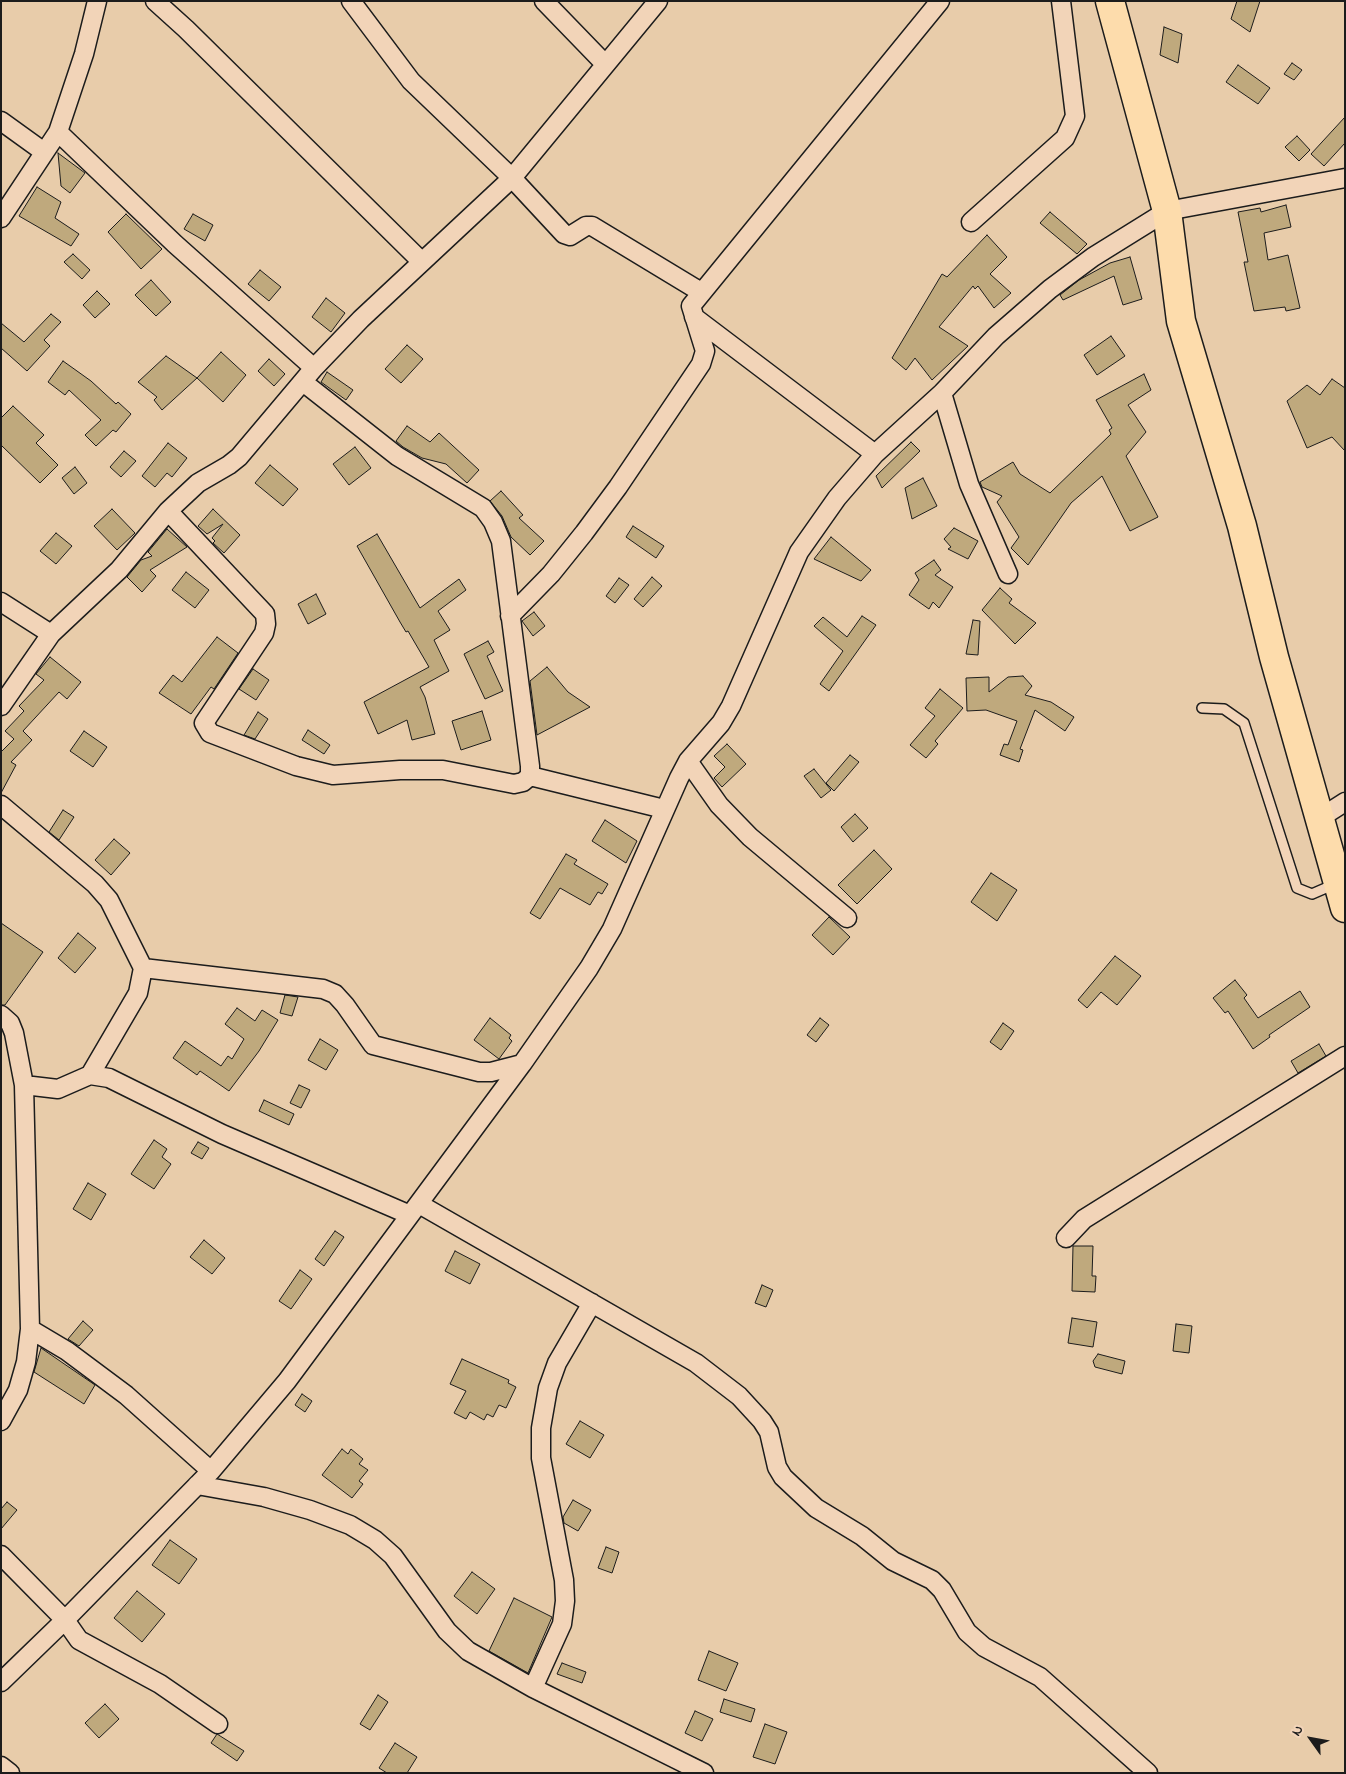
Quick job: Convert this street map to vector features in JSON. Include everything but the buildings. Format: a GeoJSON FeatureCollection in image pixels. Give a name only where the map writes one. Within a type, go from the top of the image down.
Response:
{"type":"FeatureCollection","features":[{"type":"Feature","properties":{"kind":"main road"},"geometry":{"type":"LineString","coordinates":[[1110,1],[1167,211],[1180,321],[1242,526],[1274,657],[1341,895]]}},
{"type":"Feature","properties":{"kind":"street"},"geometry":{"type":"LineString","coordinates":[[1,218],[58,132],[84,54],[97,1]]}},
{"type":"Feature","properties":{"kind":"street"},"geometry":{"type":"LineString","coordinates":[[155,1],[186,29],[422,262]]}},
{"type":"Feature","properties":{"kind":"street"},"geometry":{"type":"LineString","coordinates":[[351,1],[411,81],[512,178],[564,234],[570,236],[586,226],[592,226],[701,292]]}},
{"type":"Feature","properties":{"kind":"street"},"geometry":{"type":"LineString","coordinates":[[544,1],[605,64]]}},
{"type":"Feature","properties":{"kind":"street"},"geometry":{"type":"LineString","coordinates":[[1,706],[51,634],[119,570],[168,511],[198,483],[229,466],[239,457],[314,368],[422,262],[512,178],[658,1]]}},
{"type":"Feature","properties":{"kind":"street"},"geometry":{"type":"LineString","coordinates":[[510,616],[551,574],[584,533],[618,487],[701,364],[705,351],[691,306],[940,1]]}},
{"type":"Feature","properties":{"kind":"street"},"geometry":{"type":"LineString","coordinates":[[971,222],[1065,138],[1075,116],[1061,1]]}},
{"type":"Feature","properties":{"kind":"street"},"geometry":{"type":"LineString","coordinates":[[1,120],[44,152]]}},
{"type":"Feature","properties":{"kind":"street"},"geometry":{"type":"LineString","coordinates":[[58,132],[176,244],[314,368]]}},
{"type":"Feature","properties":{"kind":"street"},"geometry":{"type":"LineString","coordinates":[[1,1682],[65,1620],[197,1485],[287,1381],[522,1064],[588,968],[612,929],[664,809],[688,762],[721,723],[731,706],[799,552],[837,498],[876,454],[942,393],[996,336],[1050,289],[1093,257],[1167,211],[1345,178]]}},
{"type":"Feature","properties":{"kind":"street"},"geometry":{"type":"LineString","coordinates":[[694,318],[876,454]]}},
{"type":"Feature","properties":{"kind":"street"},"geometry":{"type":"LineString","coordinates":[[168,511],[265,614],[266,624],[264,633],[204,723],[210,733],[296,766],[333,775],[400,770],[443,770],[514,784],[523,782],[530,776],[501,541],[492,522],[482,508],[397,456],[303,382]]}},
{"type":"Feature","properties":{"kind":"street"},"geometry":{"type":"LineString","coordinates":[[942,393],[969,484],[1008,574]]}},
{"type":"Feature","properties":{"kind":"street"},"geometry":{"type":"LineString","coordinates":[[1,602],[51,634]]}},
{"type":"Feature","properties":{"kind":"street"},"geometry":{"type":"LineString","coordinates":[[688,762],[719,805],[750,837],[847,918]]}},
{"type":"Feature","properties":{"kind":"street"},"geometry":{"type":"LineString","coordinates":[[530,776],[664,809]]}},
{"type":"Feature","properties":{"kind":"street"},"geometry":{"type":"LineString","coordinates":[[1320,818],[1345,802]]}},
{"type":"Feature","properties":{"kind":"street"},"geometry":{"type":"LineString","coordinates":[[1,805],[95,884],[108,900],[143,968],[138,993],[90,1075]]}},
{"type":"Feature","properties":{"kind":"street"},"geometry":{"type":"LineString","coordinates":[[143,968],[324,989],[335,994],[346,1005],[373,1045],[479,1072],[491,1072],[522,1064]]}},
{"type":"Feature","properties":{"kind":"street"},"geometry":{"type":"LineString","coordinates":[[1,1015],[10,1024],[14,1033],[24,1085],[30,1328],[26,1362],[18,1390],[1,1421]]}},
{"type":"Feature","properties":{"kind":"street"},"geometry":{"type":"LineString","coordinates":[[1066,1238],[1084,1219],[1345,1056]]}},
{"type":"Feature","properties":{"kind":"street"},"geometry":{"type":"LineString","coordinates":[[24,1085],[58,1089],[90,1075],[109,1078],[222,1134],[415,1210],[592,1304],[696,1363],[739,1396],[762,1421],[769,1432],[777,1467],[783,1477],[816,1508],[825,1516],[862,1536],[893,1562],[932,1580],[942,1590],[967,1632],[984,1647],[1040,1677],[1148,1773]]}},
{"type":"Feature","properties":{"kind":"street"},"geometry":{"type":"LineString","coordinates":[[533,1688],[562,1624],[565,1600],[564,1580],[541,1458],[541,1428],[548,1388],[557,1362],[592,1304]]}},
{"type":"Feature","properties":{"kind":"street"},"geometry":{"type":"LineString","coordinates":[[30,1328],[67,1351],[126,1395],[211,1470]]}},
{"type":"Feature","properties":{"kind":"street"},"geometry":{"type":"LineString","coordinates":[[197,1485],[264,1497],[310,1510],[350,1525],[375,1540],[393,1556],[446,1631],[468,1651],[533,1688],[704,1773]]}},
{"type":"Feature","properties":{"kind":"street"},"geometry":{"type":"LineString","coordinates":[[1,1555],[65,1620],[79,1640],[160,1684],[218,1724]]}},
{"type":"Feature","properties":{"kind":"street"},"geometry":{"type":"LineString","coordinates":[[1,1766],[10,1773]]}},
{"type":"Feature","properties":{"kind":"lane"},"geometry":{"type":"LineString","coordinates":[[1202,708],[1224,710],[1244,723],[1297,888],[1312,894],[1341,895]]}}]}
